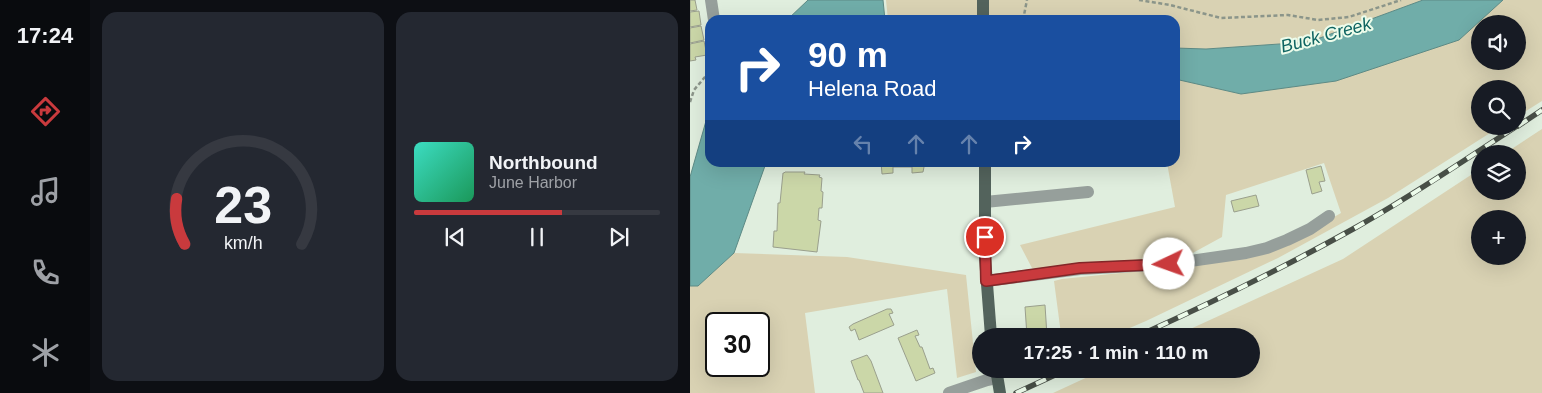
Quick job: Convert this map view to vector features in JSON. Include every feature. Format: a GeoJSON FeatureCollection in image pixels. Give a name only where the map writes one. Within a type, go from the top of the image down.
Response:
{"type":"FeatureCollection","features":[{"type":"Feature","properties":{"kind":"main road"},"geometry":{"type":"LineString","coordinates":[[983,0],[983,15]]}},
{"type":"Feature","properties":{"kind":"main road"},"geometry":{"type":"LineString","coordinates":[[985,167],[986,281],[990,328]]}},
{"type":"Feature","properties":{"kind":"main road"},"geometry":{"type":"LineString","coordinates":[[998,378],[1000,393]]}},
{"type":"Feature","properties":{"kind":"street"},"geometry":{"type":"LineString","coordinates":[[711,0],[713,15]]}},
{"type":"Feature","properties":{"kind":"street"},"geometry":{"type":"LineString","coordinates":[[985,202],[1088,192]]}},
{"type":"Feature","properties":{"kind":"street"},"geometry":{"type":"LineString","coordinates":[[986,281],[1080,268],[1169,264],[1246,253],[1267,248],[1287,240],[1328,216]]}},
{"type":"Feature","properties":{"kind":"street"},"geometry":{"type":"LineString","coordinates":[[948,393],[990,378]]}},
{"type":"Feature","properties":{"kind":"path"},"geometry":{"type":"LineString","coordinates":[[1024,15],[1026,0]]}},
{"type":"Feature","properties":{"kind":"path"},"geometry":{"type":"LineString","coordinates":[[1139,0],[1170,5],[1221,18],[1288,15],[1318,20],[1349,17],[1401,0]]}},
{"type":"Feature","properties":{"kind":"path"},"geometry":{"type":"LineString","coordinates":[[690,102],[694,90],[705,77]]}},
{"type":"Feature","properties":{"kind":"shaded area"},"geometry":{"type":"Polygon","coordinates":[[[886,0],[1423,0],[1309,42],[1206,49],[1180,48],[1180,15],[888,15],[886,0]]]}},
{"type":"Feature","properties":{"kind":"shaded area"},"geometry":{"type":"Polygon","coordinates":[[[1503,0],[1542,0],[1542,101],[1526,111],[1526,80],[1471,80],[1471,135],[1487,135],[1388,198],[1278,258],[1130,328],[1060,328],[1054,281],[1189,266],[1276,250],[1341,213],[1324,163],[1226,195],[1222,237],[1189,255],[1066,268],[1032,268],[1020,245],[1175,207],[1168,167],[1180,167],[1180,80],[1241,94],[1459,40],[1471,29],[1471,70],[1526,70],[1526,15],[1486,15],[1503,0]]]}},
{"type":"Feature","properties":{"kind":"shaded area"},"geometry":{"type":"Polygon","coordinates":[[[1542,129],[1542,393],[1053,393],[1086,378],[1260,378],[1260,328],[1192,328],[1343,259],[1471,175],[1471,200],[1526,200],[1526,145],[1518,145],[1542,129]]]}},
{"type":"Feature","properties":{"kind":"shaded area"},"geometry":{"type":"Polygon","coordinates":[[[734,253],[847,257],[966,275],[972,333],[972,373],[957,378],[947,289],[805,313],[815,393],[690,393],[690,286],[698,286],[734,253]]]}},
{"type":"Feature","properties":{"kind":"water"},"geometry":{"type":"Polygon","coordinates":[[[808,0],[883,0],[884,15],[792,15],[808,0]]]}},
{"type":"Feature","properties":{"kind":"water"},"geometry":{"type":"Polygon","coordinates":[[[1423,0],[1503,0],[1486,15],[1471,15],[1471,29],[1459,40],[1336,81],[1241,94],[1180,80],[1180,48],[1206,49],[1309,42],[1423,0]]]}},
{"type":"Feature","properties":{"kind":"water"},"geometry":{"type":"Polygon","coordinates":[[[705,124],[705,167],[765,167],[734,253],[698,286],[690,286],[690,177],[705,124]]]}},
{"type":"Feature","properties":{"kind":"building"},"geometry":{"type":"Polygon","coordinates":[[[690,0],[695,0],[697,10],[690,11],[690,0]]]}},
{"type":"Feature","properties":{"kind":"building"},"geometry":{"type":"Polygon","coordinates":[[[699,11],[701,25],[690,27],[690,12],[699,11]]]}},
{"type":"Feature","properties":{"kind":"building"},"geometry":{"type":"Polygon","coordinates":[[[701,26],[704,40],[690,43],[690,28],[701,26]]]}},
{"type":"Feature","properties":{"kind":"building"},"geometry":{"type":"Polygon","coordinates":[[[704,41],[705,55],[695,57],[696,60],[690,61],[690,44],[704,41]]]}},
{"type":"Feature","properties":{"kind":"building"},"geometry":{"type":"Polygon","coordinates":[[[1321,166],[1325,181],[1319,182],[1322,191],[1312,194],[1306,170],[1321,166]]]}},
{"type":"Feature","properties":{"kind":"building"},"geometry":{"type":"Polygon","coordinates":[[[881,167],[893,167],[893,173],[882,174],[881,167]]]}},
{"type":"Feature","properties":{"kind":"building"},"geometry":{"type":"Polygon","coordinates":[[[912,167],[924,167],[923,172],[912,173],[912,167]]]}},
{"type":"Feature","properties":{"kind":"building"},"geometry":{"type":"Polygon","coordinates":[[[805,172],[804,174],[820,175],[819,177],[822,178],[822,208],[819,208],[818,220],[821,221],[817,252],[773,247],[774,231],[777,231],[778,203],[780,203],[783,173],[805,172]]]}},
{"type":"Feature","properties":{"kind":"building"},"geometry":{"type":"Polygon","coordinates":[[[1256,195],[1259,206],[1234,212],[1231,201],[1256,195]]]}},
{"type":"Feature","properties":{"kind":"building"},"geometry":{"type":"Polygon","coordinates":[[[1045,305],[1046,328],[1026,328],[1025,307],[1045,305]]]}},
{"type":"Feature","properties":{"kind":"building"},"geometry":{"type":"Polygon","coordinates":[[[891,309],[893,313],[889,314],[894,325],[859,340],[855,329],[851,331],[849,327],[853,324],[891,309]]]}},
{"type":"Feature","properties":{"kind":"building"},"geometry":{"type":"Polygon","coordinates":[[[917,330],[919,335],[915,336],[920,347],[922,347],[930,369],[933,368],[935,373],[916,381],[898,338],[917,330]]]}},
{"type":"Feature","properties":{"kind":"building"},"geometry":{"type":"Polygon","coordinates":[[[867,355],[883,393],[864,393],[858,380],[851,361],[867,355]]]}},
{"type":"Feature","properties":{"kind":"railway"},"geometry":{"type":"LineString","coordinates":[[1526,121],[1542,110]]}},
{"type":"Feature","properties":{"kind":"railway"},"geometry":{"type":"LineString","coordinates":[[1156,328],[1247,285],[1353,229],[1415,192],[1503,135]]}},
{"type":"Feature","properties":{"kind":"railway"},"geometry":{"type":"LineString","coordinates":[[1016,393],[1048,378]]}},
{"type":"Feature","properties":{"kind":"route"},"geometry":{"type":"LineString","coordinates":[[985,237],[986,281],[1080,268],[1169,264]]}},
{"type":"Feature","properties":{"kind":"water label","name":"Buck Creek"},"geometry":{"type":"Point","coordinates":[1326,35]}}]}
